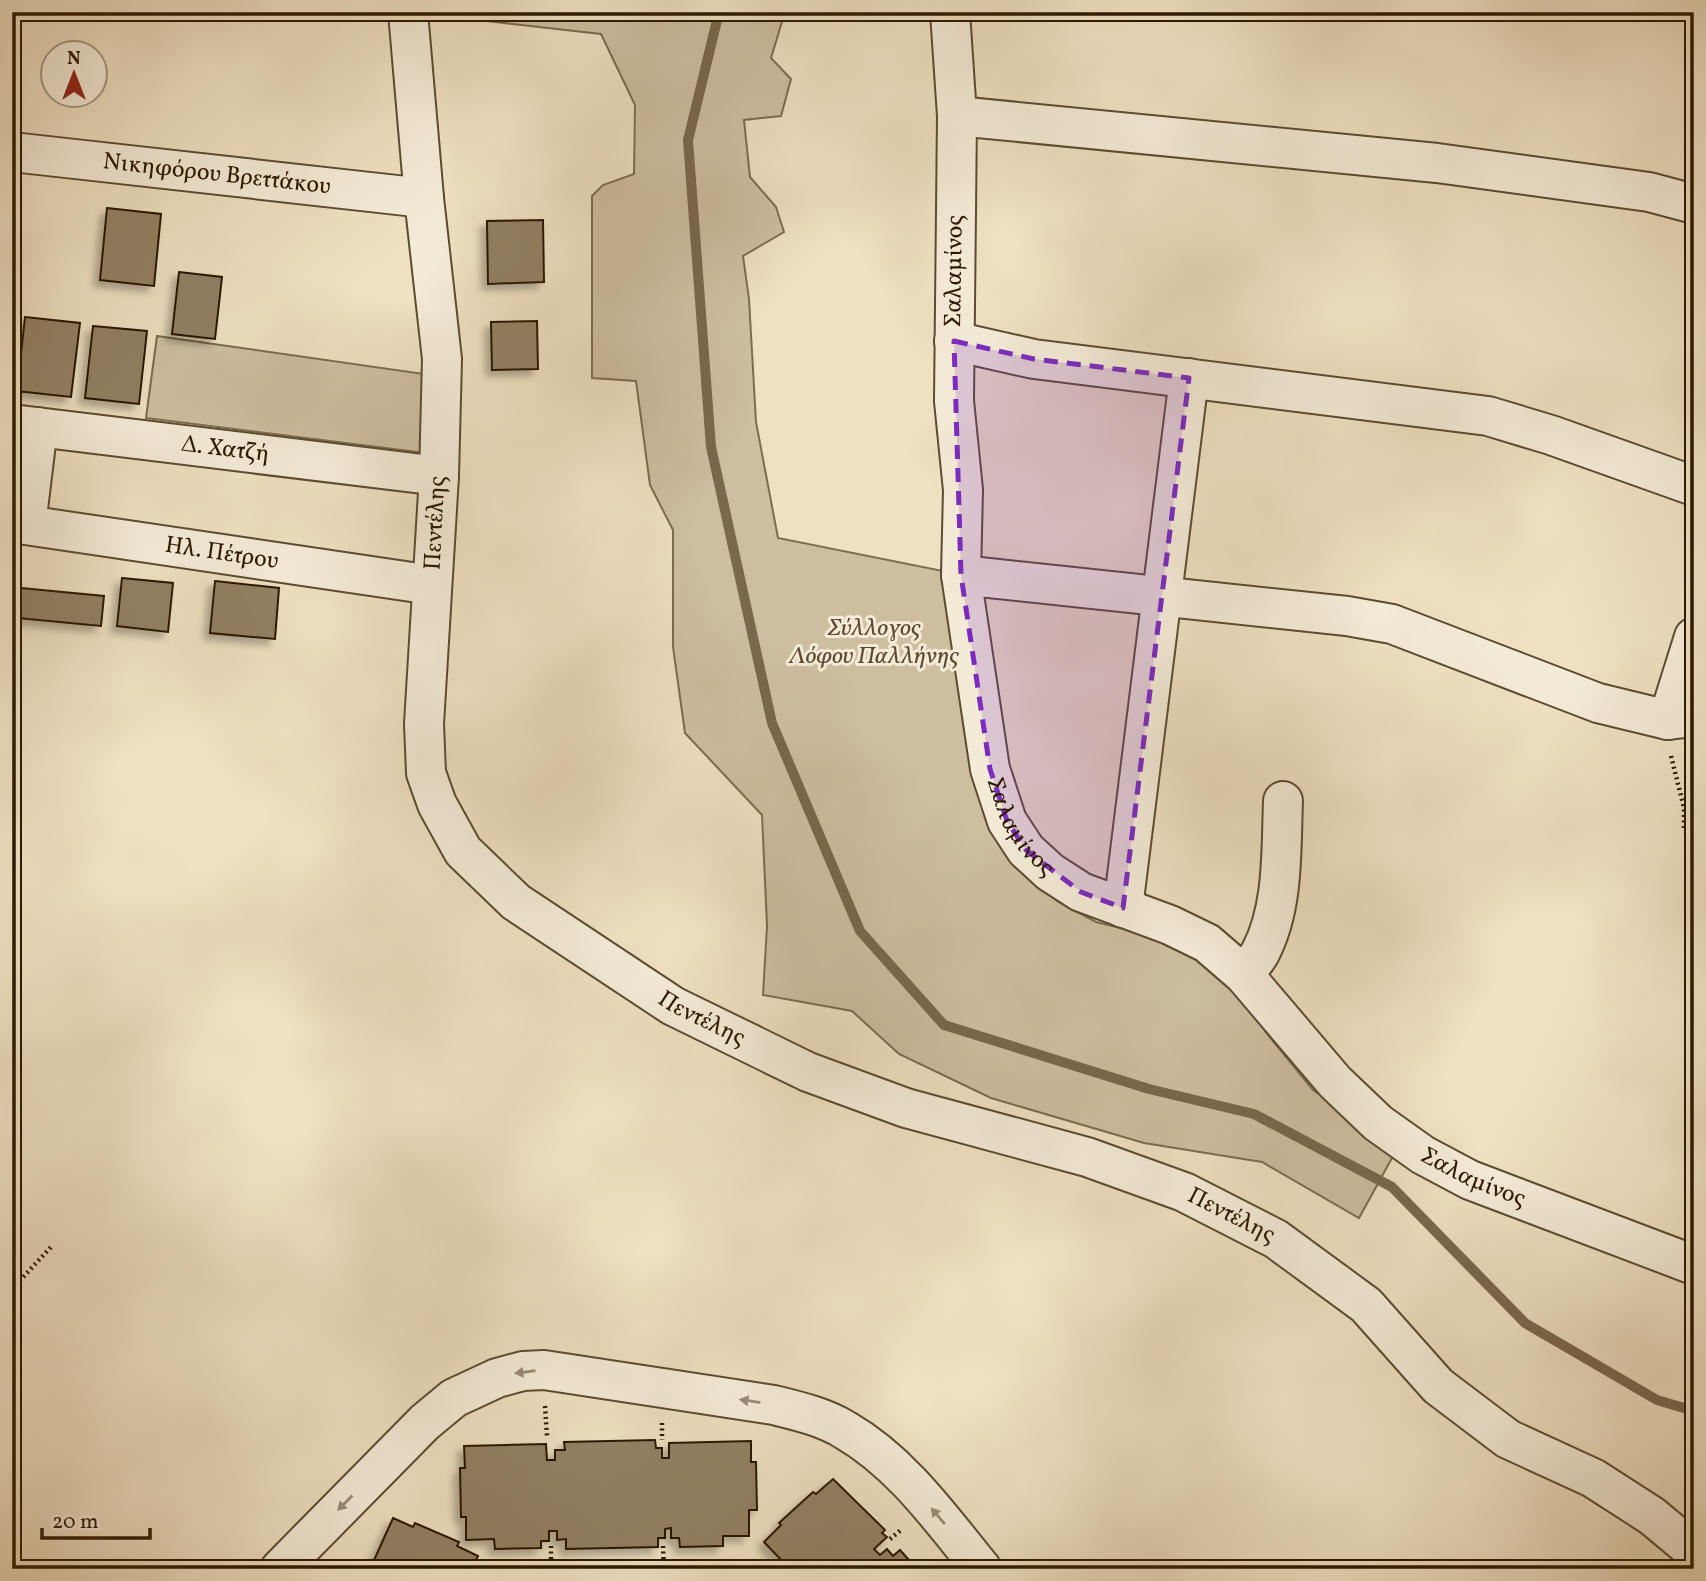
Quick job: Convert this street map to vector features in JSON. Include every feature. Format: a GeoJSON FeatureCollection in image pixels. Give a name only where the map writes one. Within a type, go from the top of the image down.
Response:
{"type":"FeatureCollection","features":[{"type":"Feature","properties":{"kind":"street","name":"Πεντέλης"},"geometry":{"type":"LineString","coordinates":[[408,12],[424,198],[442,359],[439,476],[424,724],[426,773],[437,804],[463,851],[516,902],[673,1006],[808,1072],[906,1108],[1111,1166],[1184,1192],[1276,1239],[1366,1305],[1438,1386],[1508,1440],[1593,1478],[1652,1516],[1694,1551]]}},
{"type":"Feature","properties":{"kind":"street","name":"Σαλαμίνος"},"geometry":{"type":"LineString","coordinates":[[950,12],[957,116],[954,401],[962,490],[961,575],[990,769],[1007,821],[1026,850],[1050,872],[1081,892],[1170,925],[1207,943],[1244,975],[1335,1082],[1378,1123],[1423,1155],[1470,1180],[1694,1265]]}},
{"type":"Feature","properties":{"kind":"street"},"geometry":{"type":"LineString","coordinates":[[957,116],[1437,163],[1648,192],[1694,204]]}},
{"type":"Feature","properties":{"kind":"street","name":"Νικηφόρου Βρεττάκου"},"geometry":{"type":"LineString","coordinates":[[12,152],[424,198]]}},
{"type":"Feature","properties":{"kind":"street"},"geometry":{"type":"LineString","coordinates":[[954,341],[1034,359],[1488,416],[1551,435],[1694,486]]}},
{"type":"Feature","properties":{"kind":"street"},"geometry":{"type":"LineString","coordinates":[[1123,908],[1189,379]]}},
{"type":"Feature","properties":{"kind":"street"},"geometry":{"type":"LineString","coordinates":[[19,524],[25,425]]}},
{"type":"Feature","properties":{"kind":"street","name":"Δ. Χατζή"},"geometry":{"type":"LineString","coordinates":[[25,425],[439,476]]}},
{"type":"Feature","properties":{"kind":"street","name":"Ηλ. Πέτρου"},"geometry":{"type":"LineString","coordinates":[[19,524],[432,584]]}},
{"type":"Feature","properties":{"kind":"street"},"geometry":{"type":"LineString","coordinates":[[961,575],[1347,616],[1392,624],[1598,703],[1681,719],[1694,637]]}},
{"type":"Feature","properties":{"kind":"street"},"geometry":{"type":"LineString","coordinates":[[1244,975],[1260,953],[1270,927],[1279,888],[1283,802]]}},
{"type":"Feature","properties":{"kind":"street"},"geometry":{"type":"LineString","coordinates":[[280,1569],[425,1422],[454,1398],[497,1378],[523,1371],[551,1370],[774,1405],[804,1413],[844,1429],[868,1445],[910,1482],[982,1569]]}},
{"type":"Feature","properties":{"kind":"path"},"geometry":{"type":"LineString","coordinates":[[1681,719],[1672,766],[1684,808],[1684,829],[1694,842]]}},
{"type":"Feature","properties":{"kind":"path"},"geometry":{"type":"LineString","coordinates":[[12,1289],[51,1247]]}},
{"type":"Feature","properties":{"kind":"path"},"geometry":{"type":"LineString","coordinates":[[551,1546],[551,1569]]}},
{"type":"Feature","properties":{"kind":"path"},"geometry":{"type":"LineString","coordinates":[[663,1546],[664,1569]]}},
{"type":"Feature","properties":{"kind":"highlighted area"},"geometry":{"type":"Polygon","coordinates":[[[954,341],[1034,359],[1189,378],[1123,908],[1081,892],[1026,850],[1007,821],[990,769],[961,575],[954,341]]]}},
{"type":"Feature","properties":{"kind":"green space","name":"Σύλλογος Λόφου Παλλήνης"},"geometry":{"type":"Polygon","coordinates":[[[408,12],[785,12],[771,58],[791,79],[781,116],[744,120],[750,177],[776,207],[784,232],[743,256],[749,299],[756,422],[778,538],[943,571],[971,770],[994,832],[1020,869],[1057,901],[1096,922],[1137,932],[1198,958],[1236,991],[1313,1090],[1398,1147],[1359,1218],[1262,1162],[1144,1143],[991,1098],[899,1054],[852,1011],[763,995],[767,926],[762,815],[685,733],[673,647],[673,530],[650,485],[636,381],[592,378],[592,196],[603,185],[634,174],[635,105],[601,34],[408,12]]]}},
{"type":"Feature","properties":{"kind":"green space"},"geometry":{"type":"Polygon","coordinates":[[[157,336],[452,378],[449,456],[146,418],[157,336]]]}},
{"type":"Feature","properties":{"kind":"building"},"geometry":{"type":"Polygon","coordinates":[[[107,208],[161,214],[154,286],[100,280],[107,208]]]}},
{"type":"Feature","properties":{"kind":"building"},"geometry":{"type":"Polygon","coordinates":[[[543,220],[544,282],[488,284],[487,221],[543,220]]]}},
{"type":"Feature","properties":{"kind":"building"},"geometry":{"type":"Polygon","coordinates":[[[179,272],[222,277],[215,339],[172,334],[179,272]]]}},
{"type":"Feature","properties":{"kind":"building"},"geometry":{"type":"Polygon","coordinates":[[[25,317],[80,323],[71,397],[17,391],[25,317]]]}},
{"type":"Feature","properties":{"kind":"building"},"geometry":{"type":"Polygon","coordinates":[[[537,321],[538,369],[492,370],[491,322],[537,321]]]}},
{"type":"Feature","properties":{"kind":"building"},"geometry":{"type":"Polygon","coordinates":[[[93,326],[147,331],[139,404],[85,398],[93,326]]]}},
{"type":"Feature","properties":{"kind":"building"},"geometry":{"type":"Polygon","coordinates":[[[122,578],[173,583],[168,632],[117,626],[122,578]]]}},
{"type":"Feature","properties":{"kind":"building"},"geometry":{"type":"Polygon","coordinates":[[[215,581],[279,588],[275,639],[210,633],[215,581]]]}},
{"type":"Feature","properties":{"kind":"building"},"geometry":{"type":"Polygon","coordinates":[[[21,588],[104,596],[101,626],[18,618],[21,588]]]}},
{"type":"Feature","properties":{"kind":"building"},"geometry":{"type":"Polygon","coordinates":[[[655,1440],[656,1448],[662,1448],[662,1458],[669,1458],[669,1443],[751,1441],[751,1462],[756,1462],[757,1510],[749,1510],[749,1536],[723,1536],[723,1546],[680,1547],[679,1538],[671,1538],[671,1528],[665,1529],[665,1538],[658,1538],[658,1547],[566,1549],[566,1539],[557,1540],[557,1531],[549,1531],[549,1541],[541,1541],[541,1548],[495,1549],[494,1539],[466,1540],[466,1517],[461,1517],[460,1468],[465,1468],[464,1446],[546,1444],[547,1460],[555,1460],[555,1450],[565,1450],[564,1442],[655,1440]]]}},
{"type":"Feature","properties":{"kind":"building"},"geometry":{"type":"Polygon","coordinates":[[[833,1479],[885,1530],[882,1533],[887,1537],[874,1549],[880,1555],[887,1549],[893,1556],[900,1550],[917,1569],[775,1569],[783,1562],[764,1542],[781,1525],[779,1523],[813,1492],[816,1494],[833,1479]]]}},
{"type":"Feature","properties":{"kind":"building"},"geometry":{"type":"Polygon","coordinates":[[[393,1518],[413,1527],[415,1523],[459,1542],[457,1546],[478,1556],[472,1569],[370,1569],[393,1518]]]}},
{"type":"Feature","properties":{"kind":"waterway"},"geometry":{"type":"LineString","coordinates":[[719,12],[688,140],[711,447],[772,723],[860,931],[944,1025],[1149,1089],[1254,1114],[1392,1187],[1525,1323],[1657,1400],[1694,1411]]}}]}
